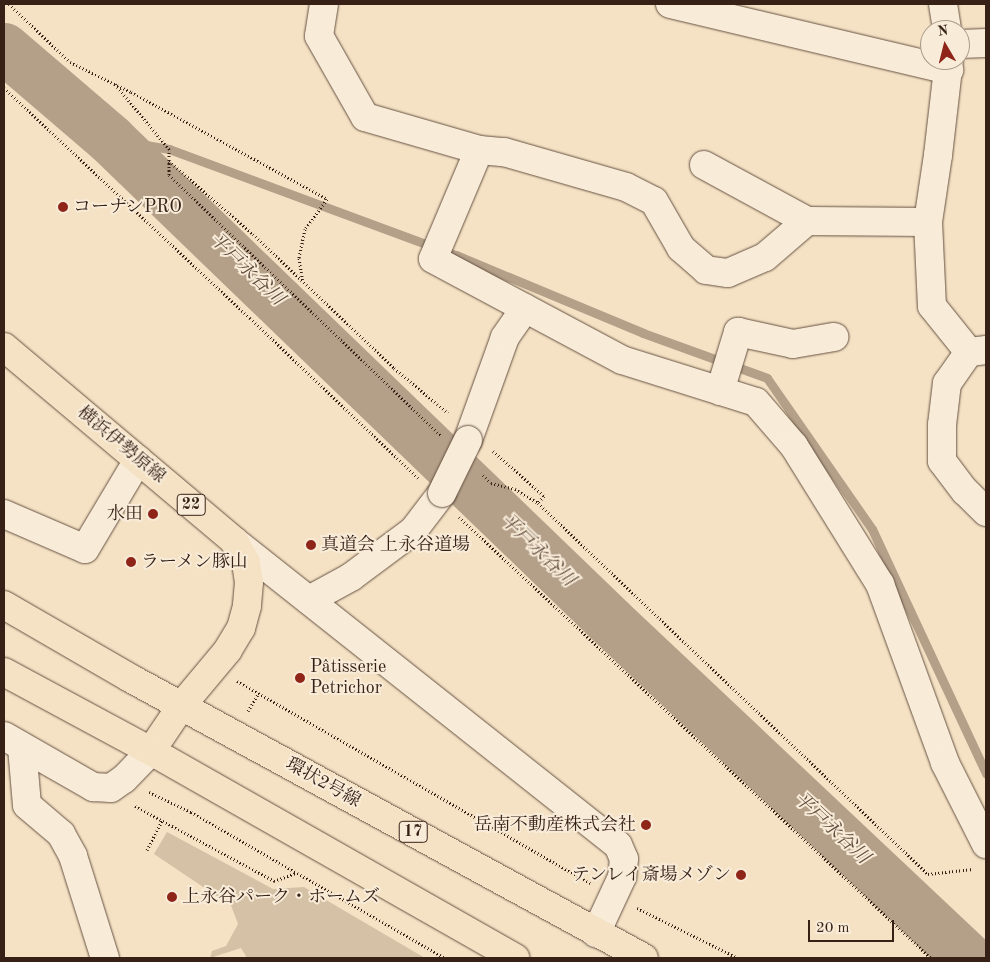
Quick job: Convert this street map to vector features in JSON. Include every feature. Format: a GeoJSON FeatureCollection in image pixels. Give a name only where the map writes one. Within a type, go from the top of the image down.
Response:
{"type":"FeatureCollection","features":[{"type":"Feature","properties":{"kind":"main road","name":"横浜伊勢原線"},"geometry":{"type":"LineString","coordinates":[[4,347],[234,541],[246,563],[249,582],[247,606],[241,628],[228,650],[182,705],[151,751]]}},
{"type":"Feature","properties":{"kind":"main road","name":"環状2号線"},"geometry":{"type":"LineString","coordinates":[[4,605],[182,705],[644,958]]}},
{"type":"Feature","properties":{"kind":"main road"},"geometry":{"type":"LineString","coordinates":[[4,672],[151,751],[206,785],[515,958]]}},
{"type":"Feature","properties":{"kind":"street"},"geometry":{"type":"LineString","coordinates":[[324,4],[319,36],[365,117],[480,150],[504,152],[626,186],[654,201],[681,248],[706,270],[728,273],[765,257],[807,220]]}},
{"type":"Feature","properties":{"kind":"street"},"geometry":{"type":"LineString","coordinates":[[670,4],[920,59]]}},
{"type":"Feature","properties":{"kind":"street"},"geometry":{"type":"LineString","coordinates":[[943,4],[945,20]]}},
{"type":"Feature","properties":{"kind":"street"},"geometry":{"type":"LineString","coordinates":[[970,44],[986,43]]}},
{"type":"Feature","properties":{"kind":"street"},"geometry":{"type":"LineString","coordinates":[[948,70],[928,222],[932,306],[977,351],[947,383],[942,425],[942,461],[965,491],[986,512]]}},
{"type":"Feature","properties":{"kind":"street"},"geometry":{"type":"LineString","coordinates":[[480,150],[433,259],[622,360],[722,384],[756,402],[794,446],[880,584],[981,856]]}},
{"type":"Feature","properties":{"kind":"street"},"geometry":{"type":"LineString","coordinates":[[704,166],[807,220],[928,222]]}},
{"type":"Feature","properties":{"kind":"street"},"geometry":{"type":"LineString","coordinates":[[309,600],[351,577],[414,531],[440,495],[460,437],[505,337],[525,308]]}},
{"type":"Feature","properties":{"kind":"street"},"geometry":{"type":"LineString","coordinates":[[722,384],[738,332],[793,344],[834,337]]}},
{"type":"Feature","properties":{"kind":"street"},"geometry":{"type":"LineString","coordinates":[[4,514],[85,549],[138,460]]}},
{"type":"Feature","properties":{"kind":"street"},"geometry":{"type":"LineString","coordinates":[[234,541],[618,845],[624,859],[622,877],[596,933]]}},
{"type":"Feature","properties":{"kind":"street"},"geometry":{"type":"LineString","coordinates":[[13,742],[94,787],[126,791],[151,751]]}},
{"type":"Feature","properties":{"kind":"street"},"geometry":{"type":"LineString","coordinates":[[13,742],[27,805],[61,834],[73,856],[105,958]]}},
{"type":"Feature","properties":{"kind":"path"},"geometry":{"type":"LineString","coordinates":[[9,4],[70,62],[327,199],[305,229],[299,258],[303,282]]}},
{"type":"Feature","properties":{"kind":"path"},"geometry":{"type":"LineString","coordinates":[[114,84],[169,150],[169,175],[460,437],[516,468],[544,496],[538,503]]}},
{"type":"Feature","properties":{"kind":"path"},"geometry":{"type":"LineString","coordinates":[[4,88],[932,958]]}},
{"type":"Feature","properties":{"kind":"path"},"geometry":{"type":"LineString","coordinates":[[169,160],[253,234],[394,368],[460,437]]}},
{"type":"Feature","properties":{"kind":"path"},"geometry":{"type":"LineString","coordinates":[[478,470],[491,483],[515,489],[538,503],[928,874],[981,856]]}},
{"type":"Feature","properties":{"kind":"path"},"geometry":{"type":"LineString","coordinates":[[214,668],[614,896],[738,958]]}},
{"type":"Feature","properties":{"kind":"path"},"geometry":{"type":"LineString","coordinates":[[126,791],[162,820],[274,881],[296,872]]}},
{"type":"Feature","properties":{"kind":"path"},"geometry":{"type":"LineString","coordinates":[[126,791],[191,812],[445,958]]}},
{"type":"Feature","properties":{"kind":"path"},"geometry":{"type":"LineString","coordinates":[[147,850],[162,820]]}},
{"type":"Feature","properties":{"kind":"shaded area"},"geometry":{"type":"Polygon","coordinates":[[[167,832],[273,889],[304,887],[425,958],[247,958],[241,948],[210,958],[212,951],[226,946],[238,924],[229,900],[224,901],[154,854],[167,832]]]}},
{"type":"Feature","properties":{"kind":"waterway","name":"平戸永谷川"},"geometry":{"type":"LineString","coordinates":[[4,48],[110,139],[610,621],[968,958]]}},
{"type":"Feature","properties":{"kind":"waterway","name":"平戸永谷川"},"geometry":{"type":"LineString","coordinates":[[110,139],[169,149],[456,255],[643,333],[767,378],[872,529],[986,774]]}},
{"type":"Feature","properties":{"kind":"place","name":"コーナンPRO"},"geometry":{"type":"Point","coordinates":[63,207]}},
{"type":"Feature","properties":{"kind":"place","name":"水田"},"geometry":{"type":"Point","coordinates":[153,514]}},
{"type":"Feature","properties":{"kind":"place","name":"真道会 上永谷道場"},"geometry":{"type":"Point","coordinates":[311,545]}},
{"type":"Feature","properties":{"kind":"place","name":"ラーメン豚山"},"geometry":{"type":"Point","coordinates":[131,562]}},
{"type":"Feature","properties":{"kind":"place","name":"Pâtisserie Petrichor"},"geometry":{"type":"Point","coordinates":[300,678]}},
{"type":"Feature","properties":{"kind":"place","name":"岳南不動産株式会社"},"geometry":{"type":"Point","coordinates":[646,825]}},
{"type":"Feature","properties":{"kind":"place","name":"テンレイ斎場メゾン"},"geometry":{"type":"Point","coordinates":[741,875]}},
{"type":"Feature","properties":{"kind":"place","name":"上永谷パーク・ホームズ"},"geometry":{"type":"Point","coordinates":[172,897]}}]}
